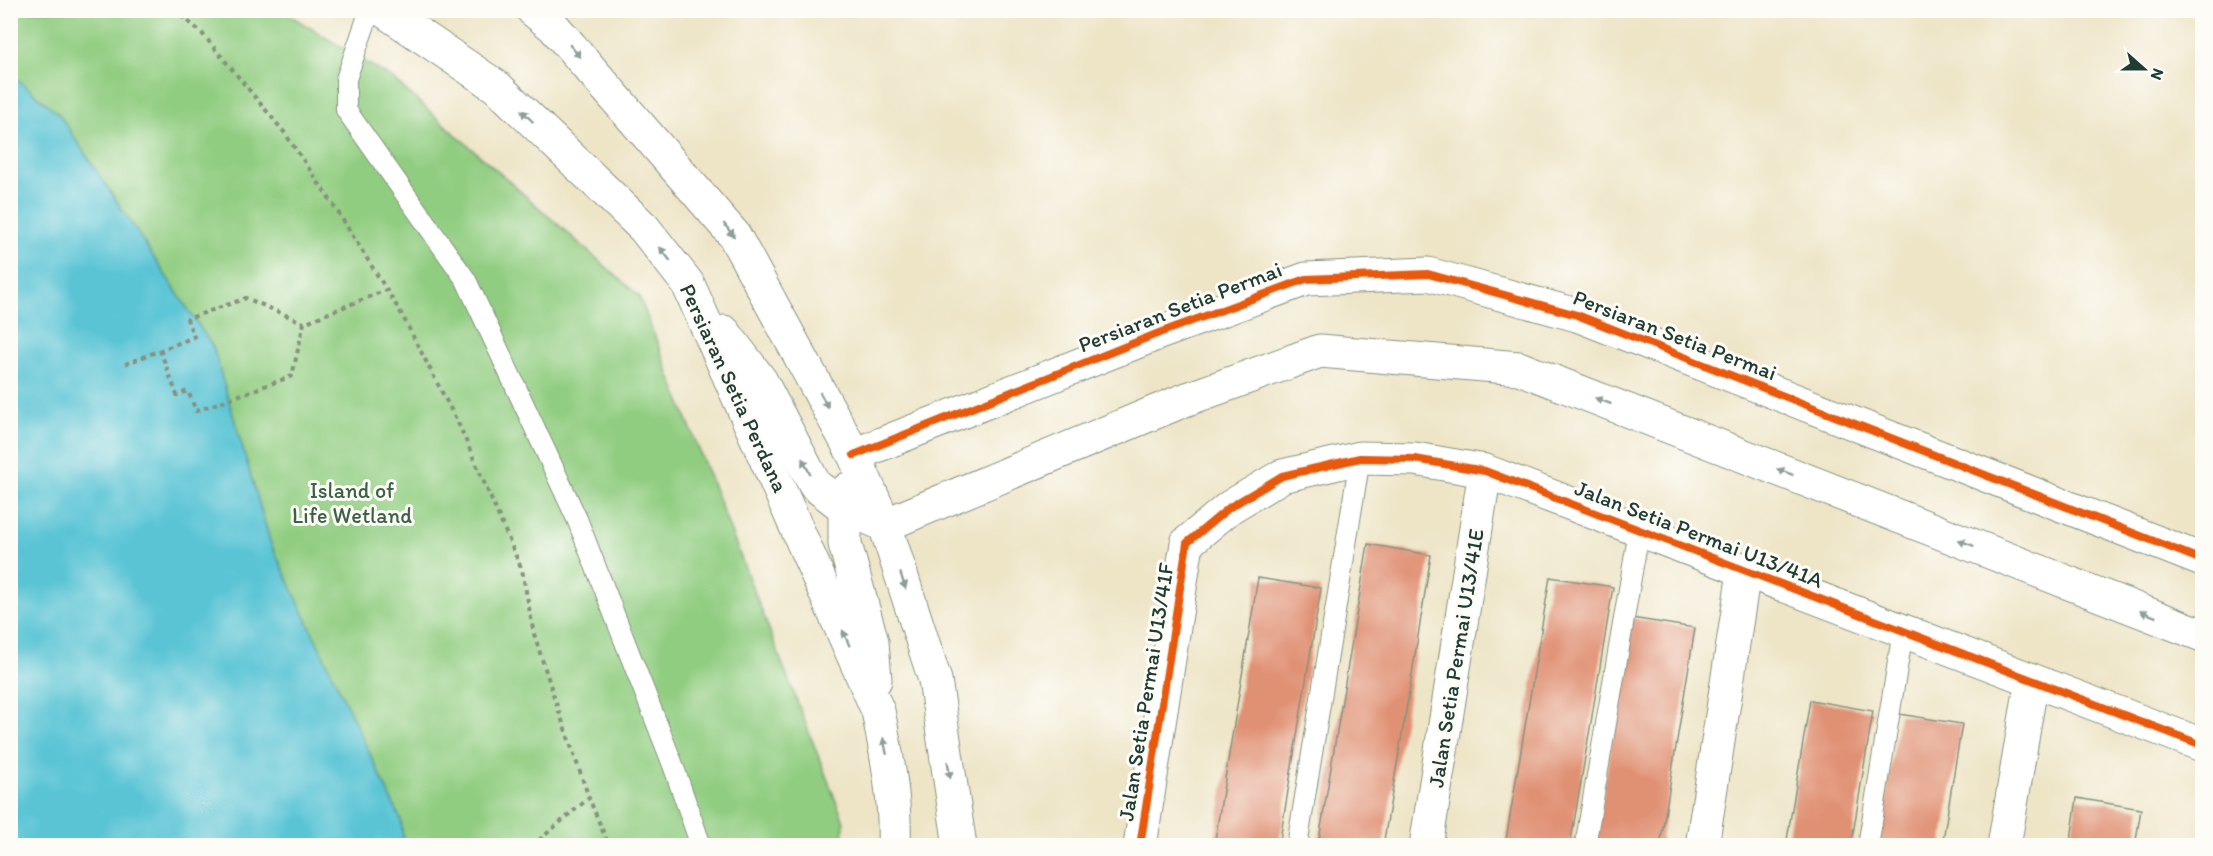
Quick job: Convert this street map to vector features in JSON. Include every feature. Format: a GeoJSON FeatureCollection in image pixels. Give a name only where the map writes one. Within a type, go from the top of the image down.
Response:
{"type":"FeatureCollection","features":[{"type":"Feature","properties":{"kind":"street","name":"Persiaran Setia Perdana"},"geometry":{"type":"LineString","coordinates":[[383,10],[497,87],[644,228],[688,284],[878,711],[888,762],[895,821],[894,846]]}},
{"type":"Feature","properties":{"kind":"street"},"geometry":{"type":"LineString","coordinates":[[533,10],[553,26],[734,235],[854,455],[885,525],[935,680],[960,846]]}},
{"type":"Feature","properties":{"kind":"street","name":"Persiaran Setia Permai"},"geometry":{"type":"LineString","coordinates":[[854,455],[1159,333],[1306,279],[1428,274],[1577,315],[2202,560]]}},
{"type":"Feature","properties":{"kind":"street"},"geometry":{"type":"LineString","coordinates":[[688,284],[761,381],[815,485],[845,508],[885,525],[1182,401],[1320,351],[1519,368],[2202,635]]}},
{"type":"Feature","properties":{"kind":"street"},"geometry":{"type":"LineString","coordinates":[[854,455],[845,508],[845,544],[872,642],[878,711]]}},
{"type":"Feature","properties":{"kind":"street","name":"Jalan Setia Permai U13/41A"},"geometry":{"type":"LineString","coordinates":[[1187,543],[1230,507],[1282,476],[1360,458],[1415,459],[1485,471],[1744,572],[2202,745]]}},
{"type":"Feature","properties":{"kind":"street","name":"Jalan Setia Permai U13/41E"},"geometry":{"type":"LineString","coordinates":[[1426,846],[1485,471]]}},
{"type":"Feature","properties":{"kind":"street","name":"Jalan Setia Permai U13/41F"},"geometry":{"type":"LineString","coordinates":[[1140,846],[1187,543]]}},
{"type":"Feature","properties":{"kind":"street"},"geometry":{"type":"LineString","coordinates":[[1702,846],[1744,572]]}},
{"type":"Feature","properties":{"kind":"street"},"geometry":{"type":"LineString","coordinates":[[2004,846],[2032,680]]}},
{"type":"Feature","properties":{"kind":"lane"},"geometry":{"type":"LineString","coordinates":[[370,10],[346,79],[346,110],[466,280],[577,519],[674,765],[701,846]]}},
{"type":"Feature","properties":{"kind":"lane"},"geometry":{"type":"LineString","coordinates":[[1297,846],[1360,458]]}},
{"type":"Feature","properties":{"kind":"lane"},"geometry":{"type":"LineString","coordinates":[[1585,846],[1639,531]]}},
{"type":"Feature","properties":{"kind":"lane"},"geometry":{"type":"LineString","coordinates":[[1868,846],[1903,631]]}},
{"type":"Feature","properties":{"kind":"path"},"geometry":{"type":"LineString","coordinates":[[174,10],[201,32],[284,132],[331,201],[400,312],[460,427],[522,570],[534,634],[589,798],[609,846]]}},
{"type":"Feature","properties":{"kind":"path"},"geometry":{"type":"LineString","coordinates":[[125,364],[194,336],[187,319],[246,298],[304,323],[386,290]]}},
{"type":"Feature","properties":{"kind":"path"},"geometry":{"type":"LineString","coordinates":[[160,350],[177,395],[188,391],[196,411],[292,376],[304,323]]}},
{"type":"Feature","properties":{"kind":"path"},"geometry":{"type":"LineString","coordinates":[[532,846],[589,798]]}},
{"type":"Feature","properties":{"kind":"green space","name":"Island of Life Wetland"},"geometry":{"type":"Polygon","coordinates":[[[10,11],[283,11],[393,79],[639,296],[844,822],[843,845],[11,845],[10,11]]]}},
{"type":"Feature","properties":{"kind":"water"},"geometry":{"type":"Polygon","coordinates":[[[11,74],[59,114],[213,347],[271,544],[401,820],[404,845],[11,845],[11,74]]]}},
{"type":"Feature","properties":{"kind":"building"},"geometry":{"type":"Polygon","coordinates":[[[1368,544],[1431,555],[1405,717],[1383,846],[1318,846],[1368,544]]]}},
{"type":"Feature","properties":{"kind":"building"},"geometry":{"type":"Polygon","coordinates":[[[1550,577],[1613,587],[1591,722],[1570,846],[1505,846],[1550,577]]]}},
{"type":"Feature","properties":{"kind":"building"},"geometry":{"type":"Polygon","coordinates":[[[1258,578],[1321,588],[1279,846],[1214,846],[1258,578]]]}},
{"type":"Feature","properties":{"kind":"building"},"geometry":{"type":"Polygon","coordinates":[[[1632,618],[1695,628],[1660,846],[1594,846],[1632,618]]]}},
{"type":"Feature","properties":{"kind":"building"},"geometry":{"type":"Polygon","coordinates":[[[1810,700],[1873,711],[1851,846],[1786,846],[1810,700]]]}},
{"type":"Feature","properties":{"kind":"building"},"geometry":{"type":"Polygon","coordinates":[[[1899,714],[1962,724],[1942,846],[1878,846],[1899,714]]]}},
{"type":"Feature","properties":{"kind":"building"},"geometry":{"type":"Polygon","coordinates":[[[2077,798],[2141,809],[2135,846],[2070,846],[2077,798]]]}},
{"type":"Feature","properties":{"kind":"cycle path"},"geometry":{"type":"LineString","coordinates":[[854,455],[1159,333],[1306,279],[1428,274],[1577,315],[2202,560]]}},
{"type":"Feature","properties":{"kind":"cycle path"},"geometry":{"type":"LineString","coordinates":[[1140,846],[1187,543],[1230,507],[1282,476],[1360,458],[1415,459],[1485,471],[2202,745]]}}]}
